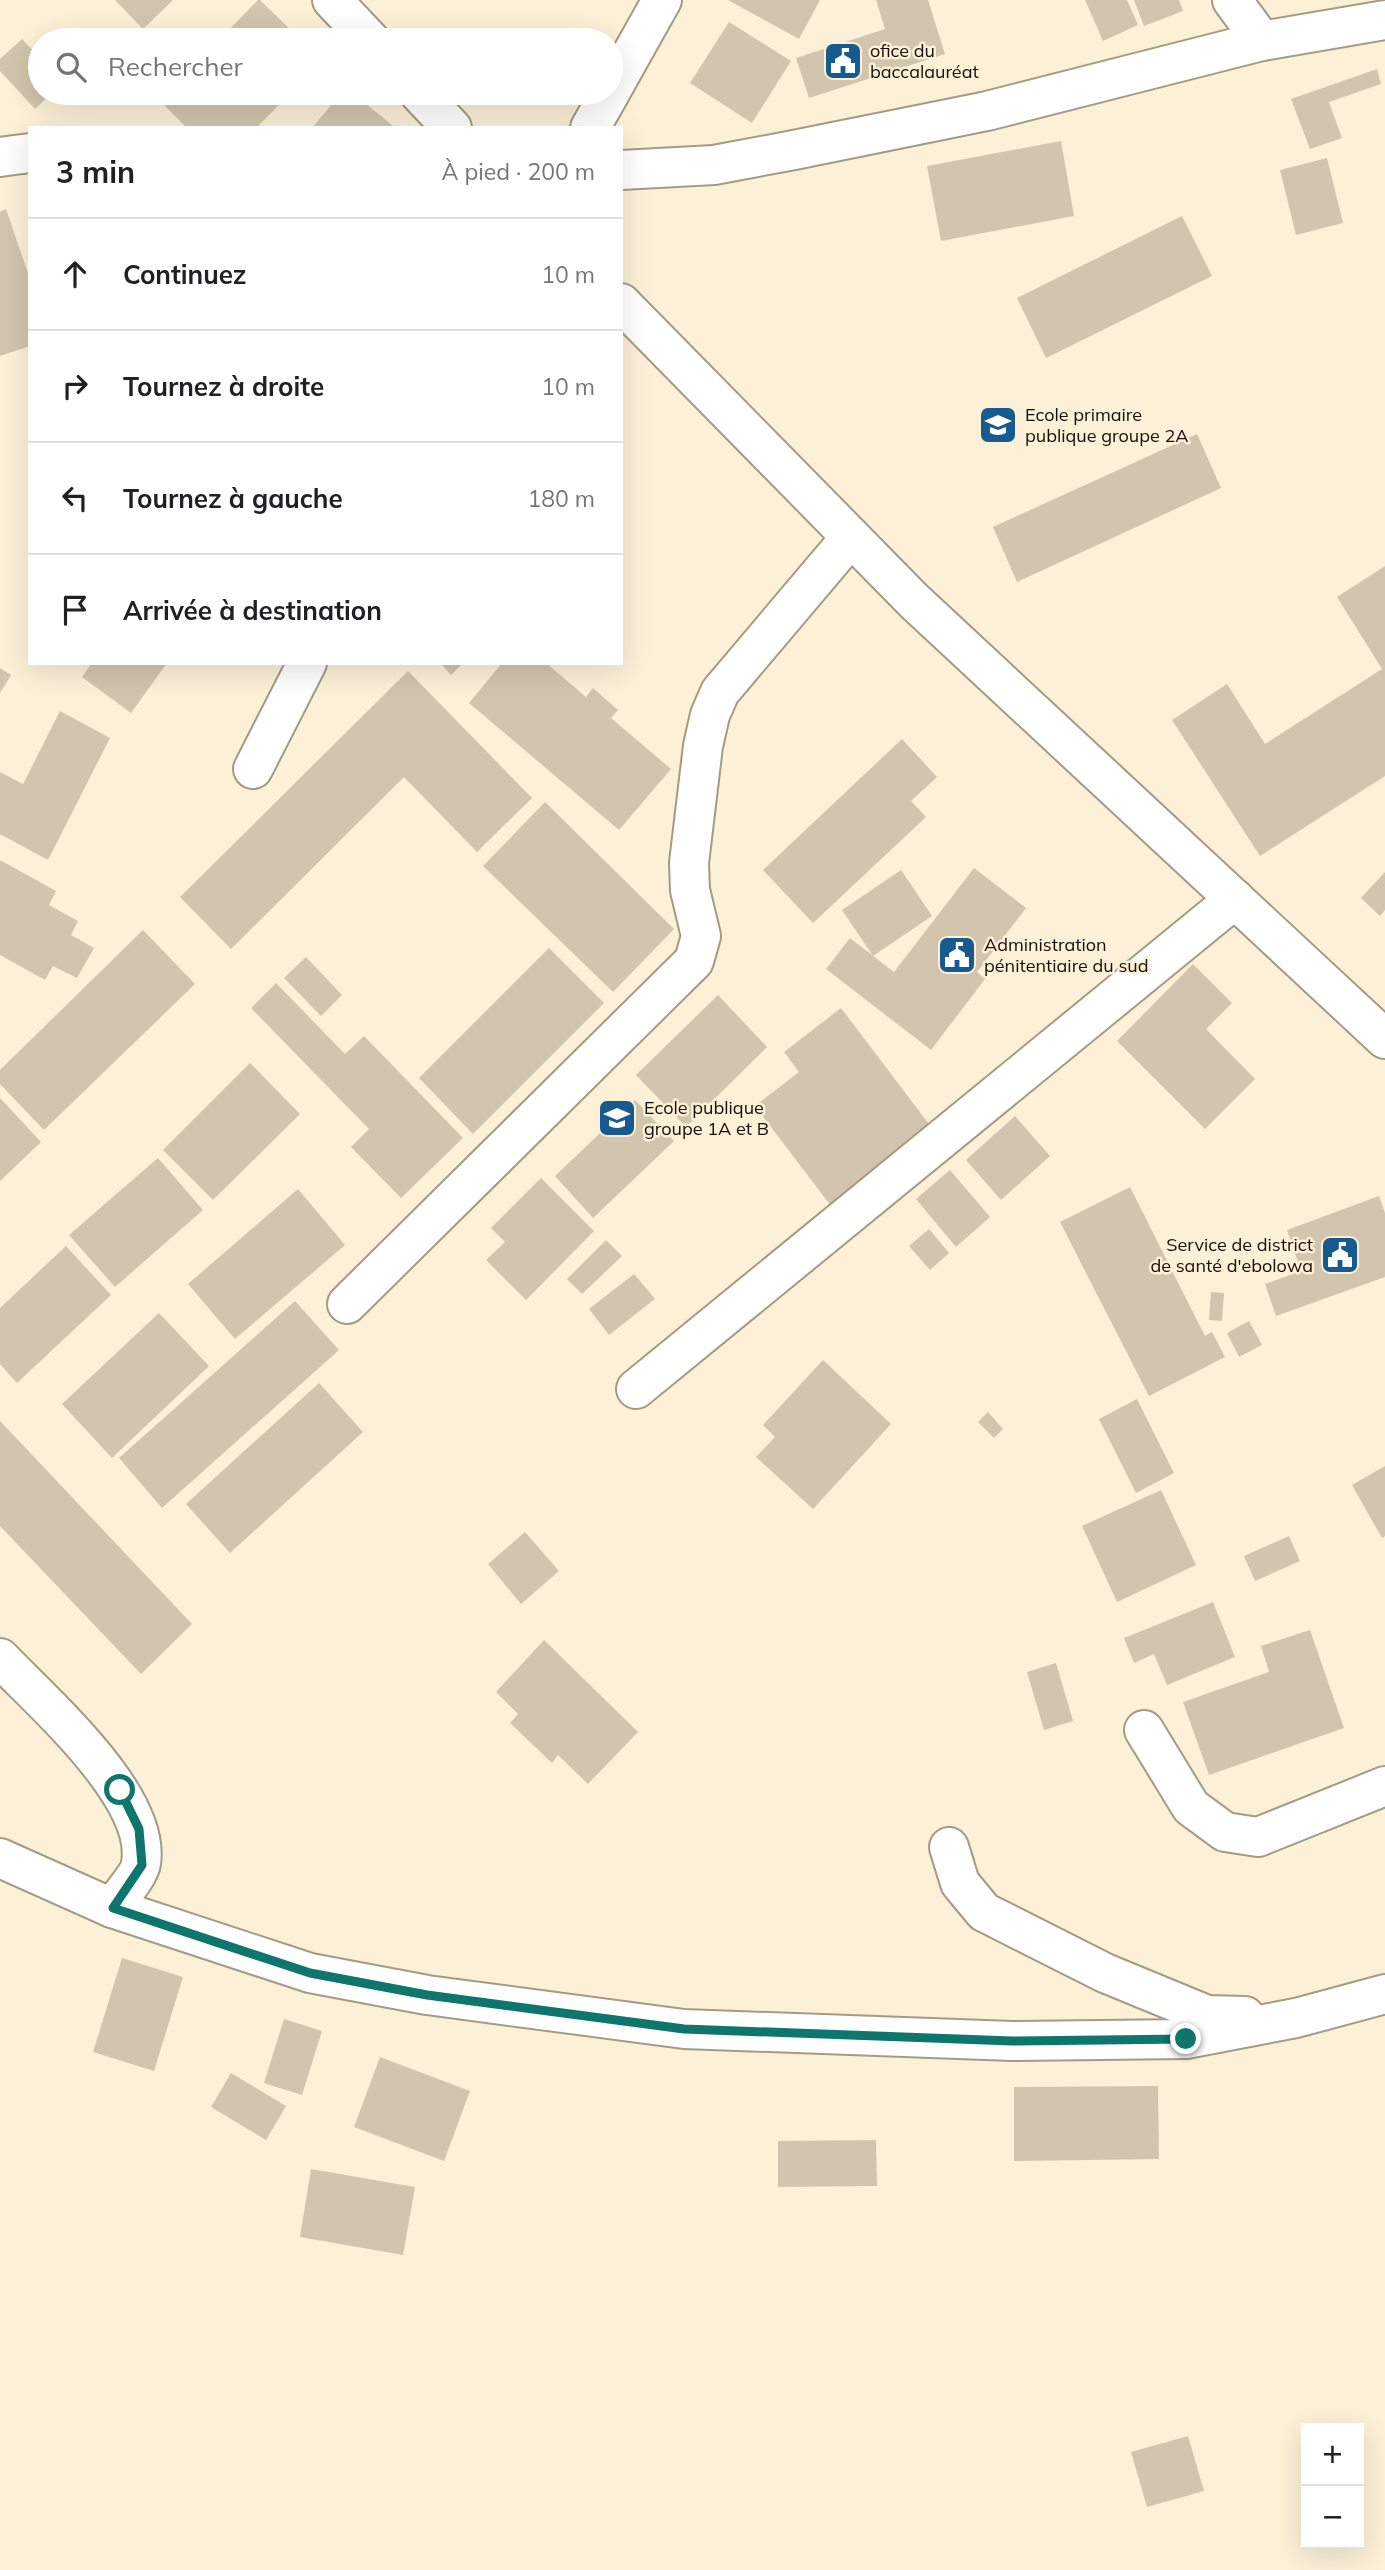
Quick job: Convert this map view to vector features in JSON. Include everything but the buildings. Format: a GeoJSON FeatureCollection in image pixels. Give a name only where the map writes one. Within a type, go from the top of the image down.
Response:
{"type":"FeatureCollection","features":[{"type":"Feature","properties":{"kind":"street"},"geometry":{"type":"LineString","coordinates":[[332,0],[359,28]]}},
{"type":"Feature","properties":{"kind":"street"},"geometry":{"type":"LineString","coordinates":[[623,69],[662,0]]}},
{"type":"Feature","properties":{"kind":"street"},"geometry":{"type":"LineString","coordinates":[[1232,0],[1262,41]]}},
{"type":"Feature","properties":{"kind":"street"},"geometry":{"type":"LineString","coordinates":[[623,170],[714,164],[794,150],[986,111],[1262,41],[1385,20]]}},
{"type":"Feature","properties":{"kind":"street"},"geometry":{"type":"LineString","coordinates":[[431,105],[451,126]]}},
{"type":"Feature","properties":{"kind":"street"},"geometry":{"type":"LineString","coordinates":[[591,126],[603,105]]}},
{"type":"Feature","properties":{"kind":"street"},"geometry":{"type":"LineString","coordinates":[[0,158],[28,153]]}},
{"type":"Feature","properties":{"kind":"street"},"geometry":{"type":"LineString","coordinates":[[623,305],[924,610],[1385,1038]]}},
{"type":"Feature","properties":{"kind":"street"},"geometry":{"type":"LineString","coordinates":[[346,1304],[694,961],[701,936],[691,890],[689,863],[703,746],[710,715],[720,692],[851,537]]}},
{"type":"Feature","properties":{"kind":"street"},"geometry":{"type":"LineString","coordinates":[[253,768],[306,665]]}},
{"type":"Feature","properties":{"kind":"street"},"geometry":{"type":"LineString","coordinates":[[636,1389],[1235,899]]}},
{"type":"Feature","properties":{"kind":"street"},"geometry":{"type":"LineString","coordinates":[[0,1658],[91,1753],[120,1790],[139,1829],[142,1865],[113,1908]]}},
{"type":"Feature","properties":{"kind":"street"},"geometry":{"type":"LineString","coordinates":[[1144,1730],[1191,1807],[1225,1832],[1258,1837],[1385,1786]]}},
{"type":"Feature","properties":{"kind":"street"},"geometry":{"type":"LineString","coordinates":[[949,1847],[960,1883],[984,1912],[1093,1967],[1207,2015],[1296,2018]]}},
{"type":"Feature","properties":{"kind":"street"},"geometry":{"type":"LineString","coordinates":[[0,1858],[113,1908],[310,1973],[427,1995],[684,2029],[1012,2041],[1186,2039],[1296,2018],[1385,1994]]}},
{"type":"Feature","properties":{"kind":"place","name":"ofice du baccalauréat"},"geometry":{"type":"Point","coordinates":[843,61]}},
{"type":"Feature","properties":{"kind":"place","name":"Ecole primaire publique groupe 2A"},"geometry":{"type":"Point","coordinates":[998,425]}},
{"type":"Feature","properties":{"kind":"place","name":"Administration pénitentiaire du sud"},"geometry":{"type":"Point","coordinates":[957,955]}},
{"type":"Feature","properties":{"kind":"place","name":"Ecole publique groupe 1A et B"},"geometry":{"type":"Point","coordinates":[617,1118]}},
{"type":"Feature","properties":{"kind":"place","name":"Service de district de santé d'ebolowa"},"geometry":{"type":"Point","coordinates":[1340,1255]}},
{"type":"Feature","properties":{"kind":"route"},"geometry":{"type":"LineString","coordinates":[[120,1790],[139,1829],[142,1865],[113,1908],[310,1973],[427,1995],[684,2029],[1012,2041],[1186,2039]]}}]}
